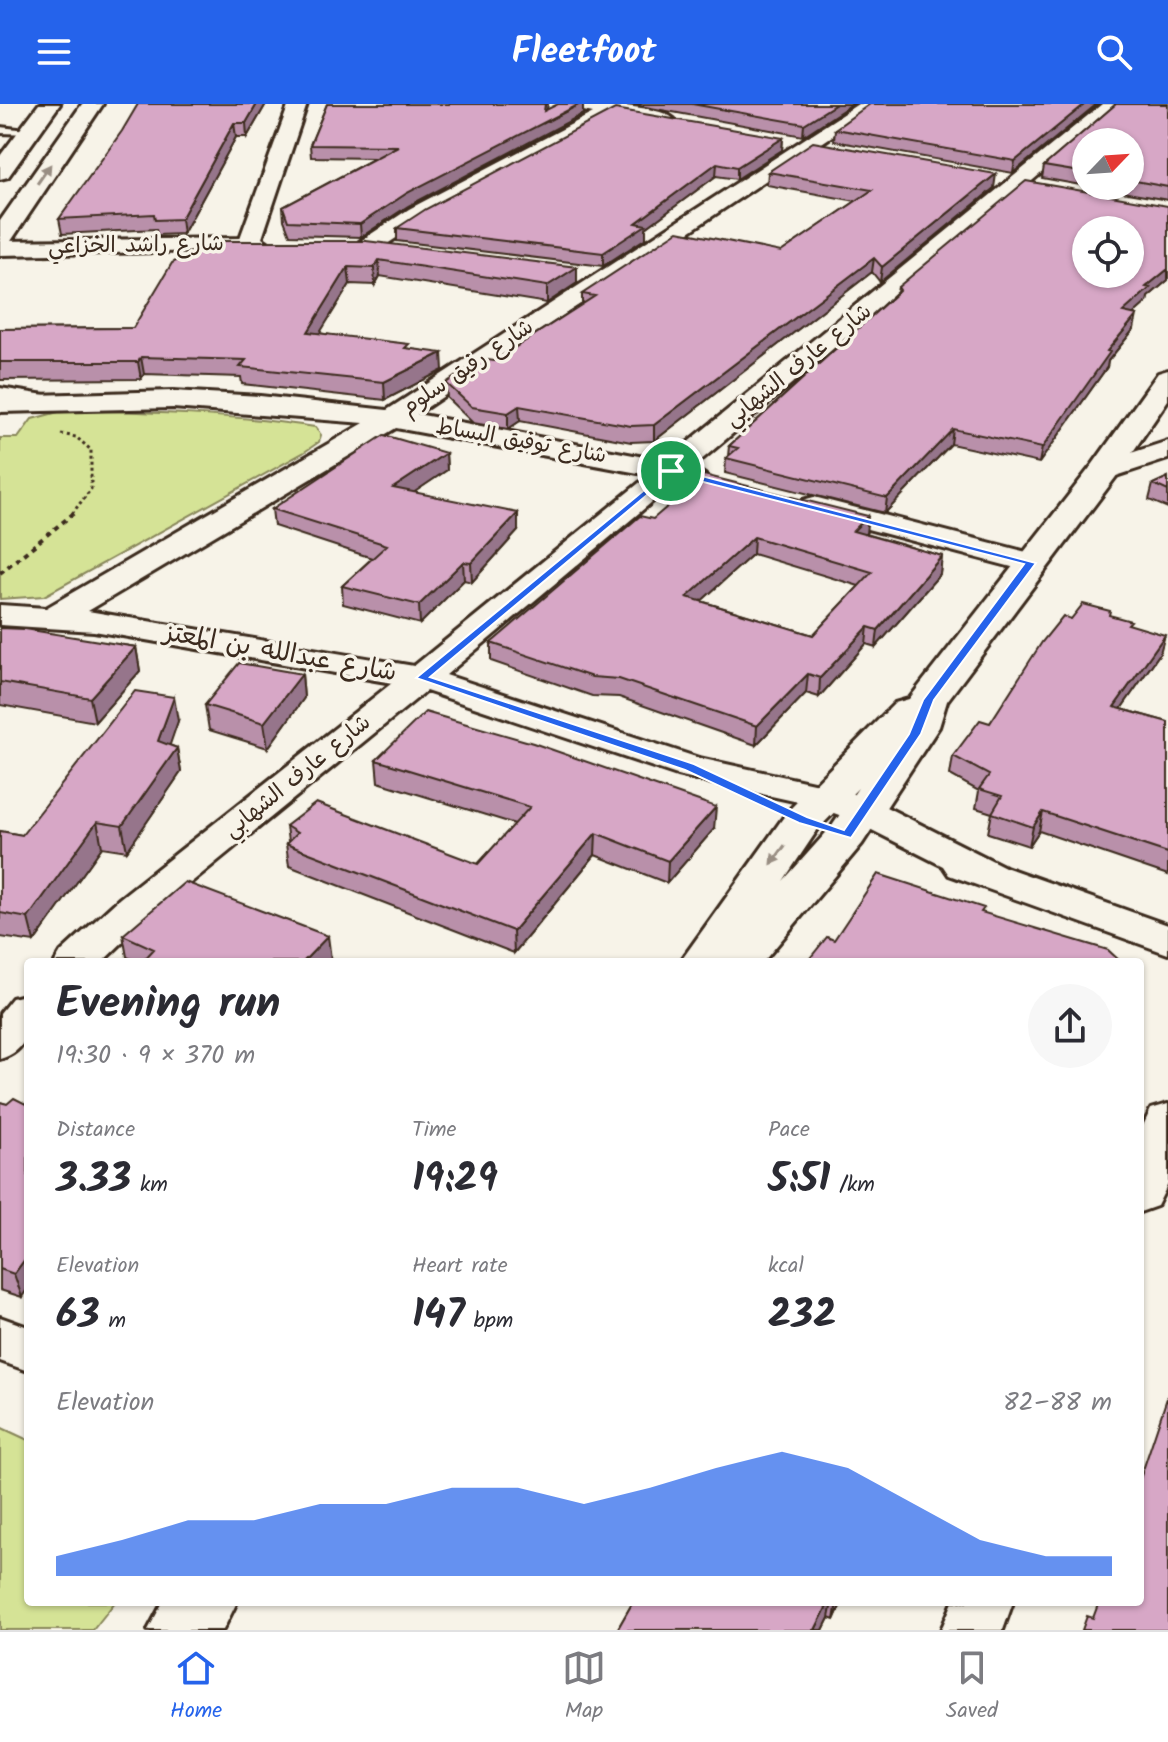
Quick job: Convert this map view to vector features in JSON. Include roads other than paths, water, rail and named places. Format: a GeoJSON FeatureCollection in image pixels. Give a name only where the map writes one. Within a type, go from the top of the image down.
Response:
{"type":"FeatureCollection","features":[{"type":"Feature","properties":{"kind":"street"},"geometry":{"type":"LineString","coordinates":[[0,172],[42,116],[16,104]]}},
{"type":"Feature","properties":{"kind":"street"},"geometry":{"type":"LineString","coordinates":[[0,239],[93,104]]}},
{"type":"Feature","properties":{"kind":"street"},"geometry":{"type":"LineString","coordinates":[[249,244],[298,104]]}},
{"type":"Feature","properties":{"kind":"street"},"geometry":{"type":"LineString","coordinates":[[576,104],[689,123]]}},
{"type":"Feature","properties":{"kind":"street","name":"شارع رفيق سلوم"},"geometry":{"type":"LineString","coordinates":[[56,616],[390,420],[871,104]]}},
{"type":"Feature","properties":{"kind":"street","name":"شارع عارف الشهابي"},"geometry":{"type":"LineString","coordinates":[[80,958],[135,907],[421,678],[1023,183],[1114,104]]}},
{"type":"Feature","properties":{"kind":"street"},"geometry":{"type":"LineString","coordinates":[[367,247],[417,214],[612,110]]}},
{"type":"Feature","properties":{"kind":"street"},"geometry":{"type":"LineString","coordinates":[[780,139],[841,149]]}},
{"type":"Feature","properties":{"kind":"street","name":"شارع راشد الخزاعي"},"geometry":{"type":"LineString","coordinates":[[0,248],[278,245]]}},
{"type":"Feature","properties":{"kind":"street"},"geometry":{"type":"LineString","coordinates":[[338,246],[410,251]]}},
{"type":"Feature","properties":{"kind":"street"},"geometry":{"type":"LineString","coordinates":[[577,272],[607,276]]}},
{"type":"Feature","properties":{"kind":"street"},"geometry":{"type":"LineString","coordinates":[[740,958],[856,823],[919,727],[928,700],[1104,471],[1168,379]]}},
{"type":"Feature","properties":{"kind":"street"},"geometry":{"type":"LineString","coordinates":[[0,397],[40,402]]}},
{"type":"Feature","properties":{"kind":"street","name":"شارع توفيق البساط"},"geometry":{"type":"LineString","coordinates":[[0,404],[156,400],[390,420],[714,481]]}},
{"type":"Feature","properties":{"kind":"street"},"geometry":{"type":"LineString","coordinates":[[1104,471],[1168,450]]}},
{"type":"Feature","properties":{"kind":"street"},"geometry":{"type":"LineString","coordinates":[[787,499],[1031,563]]}},
{"type":"Feature","properties":{"kind":"street","name":"شارع عبدالله بن المعتز"},"geometry":{"type":"LineString","coordinates":[[0,615],[56,616],[421,678],[856,823],[1168,940]]}},
{"type":"Feature","properties":{"kind":"street"},"geometry":{"type":"LineString","coordinates":[[706,958],[813,808],[898,720],[928,700]]}},
{"type":"Feature","properties":{"kind":"street"},"geometry":{"type":"LineString","coordinates":[[0,1043],[24,1014]]}},
{"type":"Feature","properties":{"kind":"street"},"geometry":{"type":"LineString","coordinates":[[1144,1183],[1168,1121]]}},
{"type":"Feature","properties":{"kind":"street"},"geometry":{"type":"LineString","coordinates":[[0,1339],[24,1348]]}},
{"type":"Feature","properties":{"kind":"street"},"geometry":{"type":"LineString","coordinates":[[182,1630],[201,1606]]}},
{"type":"Feature","properties":{"kind":"street"},"geometry":{"type":"LineString","coordinates":[[972,1630],[981,1606]]}},
{"type":"Feature","properties":{"kind":"lane"},"geometry":{"type":"LineString","coordinates":[[0,130],[42,116]]}}]}
